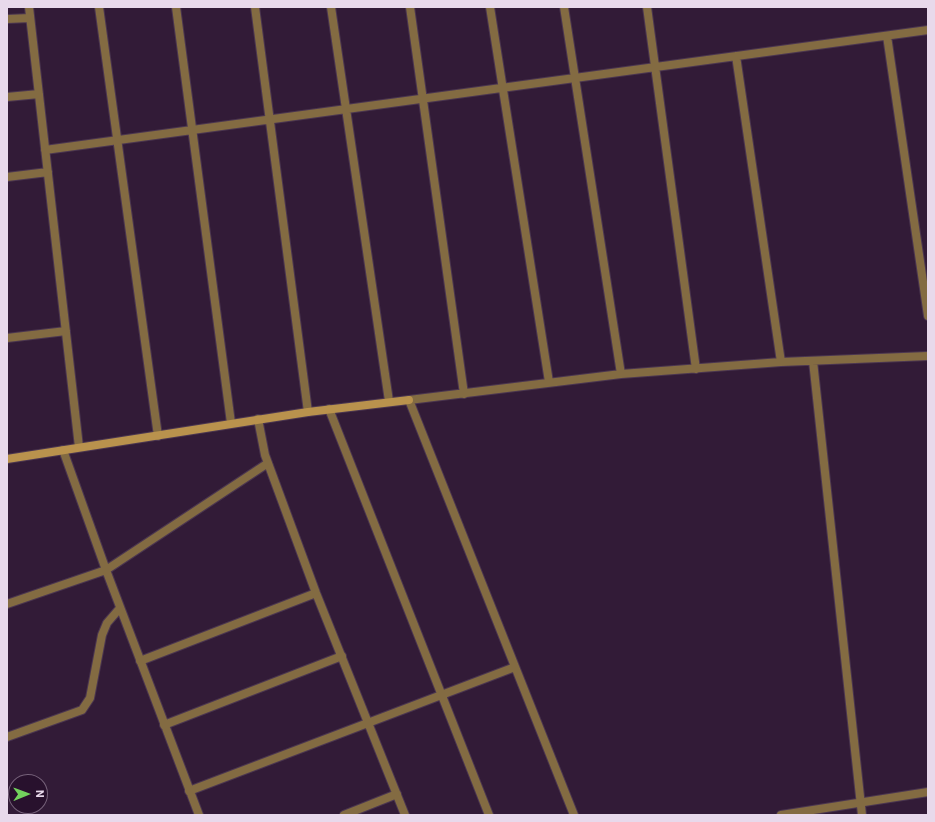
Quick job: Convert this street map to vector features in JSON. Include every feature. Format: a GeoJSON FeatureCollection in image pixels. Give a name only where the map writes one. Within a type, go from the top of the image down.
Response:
{"type":"FeatureCollection","features":[{"type":"Feature","properties":{"kind":"street"},"geometry":{"type":"LineString","coordinates":[[29,7],[79,447]]}},
{"type":"Feature","properties":{"kind":"street"},"geometry":{"type":"LineString","coordinates":[[99,7],[158,436]]}},
{"type":"Feature","properties":{"kind":"street"},"geometry":{"type":"LineString","coordinates":[[176,7],[231,423]]}},
{"type":"Feature","properties":{"kind":"street"},"geometry":{"type":"LineString","coordinates":[[255,7],[271,119],[308,412]]}},
{"type":"Feature","properties":{"kind":"street"},"geometry":{"type":"LineString","coordinates":[[331,7],[389,401]]}},
{"type":"Feature","properties":{"kind":"street"},"geometry":{"type":"LineString","coordinates":[[410,7],[464,394]]}},
{"type":"Feature","properties":{"kind":"street"},"geometry":{"type":"LineString","coordinates":[[490,7],[549,382]]}},
{"type":"Feature","properties":{"kind":"street"},"geometry":{"type":"LineString","coordinates":[[564,7],[621,374]]}},
{"type":"Feature","properties":{"kind":"street"},"geometry":{"type":"LineString","coordinates":[[647,7],[696,369]]}},
{"type":"Feature","properties":{"kind":"street"},"geometry":{"type":"LineString","coordinates":[[7,19],[30,18]]}},
{"type":"Feature","properties":{"kind":"street"},"geometry":{"type":"LineString","coordinates":[[45,150],[928,30]]}},
{"type":"Feature","properties":{"kind":"street"},"geometry":{"type":"LineString","coordinates":[[887,36],[928,316]]}},
{"type":"Feature","properties":{"kind":"street"},"geometry":{"type":"LineString","coordinates":[[736,56],[782,362]]}},
{"type":"Feature","properties":{"kind":"street"},"geometry":{"type":"LineString","coordinates":[[7,97],[39,94]]}},
{"type":"Feature","properties":{"kind":"street"},"geometry":{"type":"LineString","coordinates":[[7,177],[48,172]]}},
{"type":"Feature","properties":{"kind":"street"},"geometry":{"type":"LineString","coordinates":[[7,338],[66,331]]}},
{"type":"Feature","properties":{"kind":"street"},"geometry":{"type":"LineString","coordinates":[[7,459],[328,409],[389,401],[464,394],[549,382],[621,374],[782,362],[928,356]]}},
{"type":"Feature","properties":{"kind":"street"},"geometry":{"type":"LineString","coordinates":[[814,361],[862,815]]}},
{"type":"Feature","properties":{"kind":"street"},"geometry":{"type":"LineString","coordinates":[[409,400],[574,815]]}},
{"type":"Feature","properties":{"kind":"street"},"geometry":{"type":"LineString","coordinates":[[328,409],[489,815]]}},
{"type":"Feature","properties":{"kind":"street"},"geometry":{"type":"LineString","coordinates":[[258,419],[268,463],[316,593],[405,815]]}},
{"type":"Feature","properties":{"kind":"street"},"geometry":{"type":"LineString","coordinates":[[63,450],[120,608],[199,815]]}},
{"type":"Feature","properties":{"kind":"street"},"geometry":{"type":"LineString","coordinates":[[7,604],[106,570],[268,463]]}},
{"type":"Feature","properties":{"kind":"street"},"geometry":{"type":"LineString","coordinates":[[140,661],[316,593]]}},
{"type":"Feature","properties":{"kind":"street"},"geometry":{"type":"LineString","coordinates":[[7,737],[82,710],[90,698],[102,634],[107,624],[120,608]]}},
{"type":"Feature","properties":{"kind":"street"},"geometry":{"type":"LineString","coordinates":[[164,725],[342,656]]}},
{"type":"Feature","properties":{"kind":"street"},"geometry":{"type":"LineString","coordinates":[[190,791],[515,667]]}},
{"type":"Feature","properties":{"kind":"street"},"geometry":{"type":"LineString","coordinates":[[781,815],[928,792]]}},
{"type":"Feature","properties":{"kind":"street"},"geometry":{"type":"LineString","coordinates":[[344,815],[397,794]]}}]}
